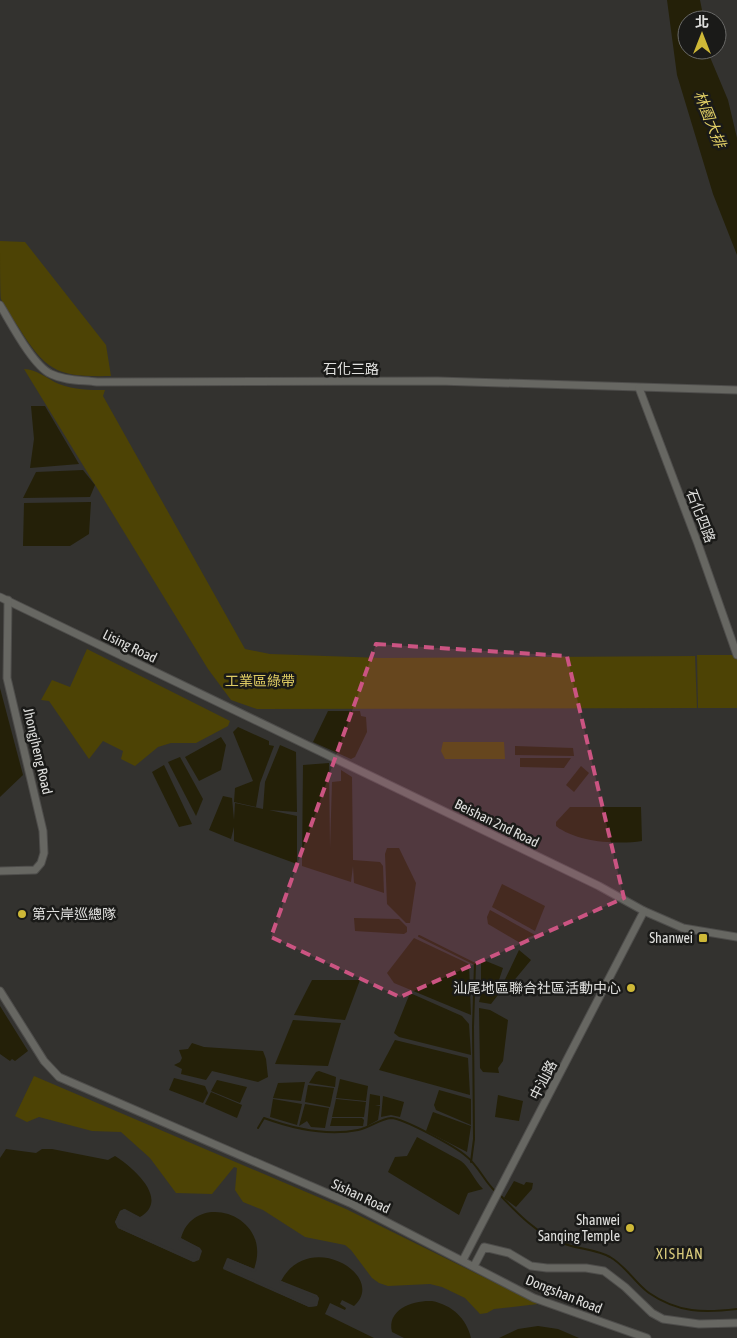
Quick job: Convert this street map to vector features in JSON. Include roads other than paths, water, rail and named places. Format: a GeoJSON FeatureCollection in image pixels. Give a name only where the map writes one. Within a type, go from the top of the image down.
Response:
{"type":"FeatureCollection","features":[{"type":"Feature","properties":{"kind":"street","name":"石化三路"},"geometry":{"type":"LineString","coordinates":[[0,306],[38,362],[50,374],[67,379],[97,382],[438,381],[737,390]]}},
{"type":"Feature","properties":{"kind":"street","name":"石化四路"},"geometry":{"type":"LineString","coordinates":[[639,388],[737,654]]}},
{"type":"Feature","properties":{"kind":"street","name":"Lising Road"},"geometry":{"type":"LineString","coordinates":[[0,597],[250,718]]}},
{"type":"Feature","properties":{"kind":"street","name":"Jhongjheng Road"},"geometry":{"type":"LineString","coordinates":[[0,871],[35,870],[41,863],[44,854],[40,812],[8,678],[8,600]]}},
{"type":"Feature","properties":{"kind":"street"},"geometry":{"type":"LineString","coordinates":[[0,681],[8,678]]}},
{"type":"Feature","properties":{"kind":"street","name":"Beishan 2nd Road"},"geometry":{"type":"LineString","coordinates":[[250,718],[590,882],[644,911],[696,932],[737,937]]}},
{"type":"Feature","properties":{"kind":"street","name":"中汕路"},"geometry":{"type":"LineString","coordinates":[[463,1260],[475,1241],[644,911]]}},
{"type":"Feature","properties":{"kind":"street","name":"Sishan Road"},"geometry":{"type":"LineString","coordinates":[[0,990],[44,1061],[59,1077],[350,1203],[474,1266]]}},
{"type":"Feature","properties":{"kind":"street"},"geometry":{"type":"LineString","coordinates":[[475,1241],[484,1247],[509,1253],[531,1266],[586,1268],[604,1271],[625,1287],[652,1313],[663,1319],[700,1324],[737,1323]]}},
{"type":"Feature","properties":{"kind":"street"},"geometry":{"type":"LineString","coordinates":[[474,1266],[484,1247]]}},
{"type":"Feature","properties":{"kind":"street","name":"Dongshan Road"},"geometry":{"type":"LineString","coordinates":[[474,1266],[534,1298],[647,1338]]}},
{"type":"Feature","properties":{"kind":"water","name":"林園大排"},"geometry":{"type":"Polygon","coordinates":[[[667,0],[700,0],[702,10],[677,10],[677,60],[711,60],[728,100],[737,138],[737,255],[713,194],[677,75],[667,0]]]}},
{"type":"Feature","properties":{"kind":"water"},"geometry":{"type":"Polygon","coordinates":[[[31,406],[45,406],[79,464],[30,468],[34,439],[31,406]]]}},
{"type":"Feature","properties":{"kind":"water"},"geometry":{"type":"Polygon","coordinates":[[[83,470],[95,485],[90,497],[23,498],[36,472],[83,470]]]}},
{"type":"Feature","properties":{"kind":"water"},"geometry":{"type":"Polygon","coordinates":[[[91,502],[89,534],[70,546],[23,546],[24,503],[91,502]]]}},
{"type":"Feature","properties":{"kind":"water"},"geometry":{"type":"Polygon","coordinates":[[[0,688],[23,775],[0,797],[0,688]]]}},
{"type":"Feature","properties":{"kind":"water"},"geometry":{"type":"Polygon","coordinates":[[[328,711],[360,711],[361,716],[366,717],[367,732],[355,757],[351,759],[313,742],[328,711]]]}},
{"type":"Feature","properties":{"kind":"water"},"geometry":{"type":"Polygon","coordinates":[[[238,727],[269,741],[269,745],[274,746],[260,783],[256,807],[234,802],[235,788],[253,781],[233,732],[238,727]]]}},
{"type":"Feature","properties":{"kind":"water"},"geometry":{"type":"Polygon","coordinates":[[[221,737],[226,745],[221,770],[199,781],[185,757],[221,737]]]}},
{"type":"Feature","properties":{"kind":"water"},"geometry":{"type":"Polygon","coordinates":[[[280,745],[296,752],[297,812],[269,810],[297,816],[297,864],[234,841],[234,827],[231,839],[209,830],[223,796],[232,798],[234,820],[235,803],[263,809],[265,782],[280,745]]]}},
{"type":"Feature","properties":{"kind":"water"},"geometry":{"type":"Polygon","coordinates":[[[515,746],[573,748],[574,756],[515,755],[515,746]]]}},
{"type":"Feature","properties":{"kind":"water"},"geometry":{"type":"Polygon","coordinates":[[[180,757],[203,799],[196,816],[168,762],[180,757]]]}},
{"type":"Feature","properties":{"kind":"water"},"geometry":{"type":"Polygon","coordinates":[[[520,758],[571,758],[564,768],[520,767],[520,758]]]}},
{"type":"Feature","properties":{"kind":"water"},"geometry":{"type":"Polygon","coordinates":[[[329,763],[330,849],[332,782],[341,781],[341,770],[352,777],[353,860],[380,862],[383,866],[384,893],[354,883],[353,866],[351,882],[302,866],[303,765],[329,763]]]}},
{"type":"Feature","properties":{"kind":"water"},"geometry":{"type":"Polygon","coordinates":[[[164,765],[192,824],[179,827],[152,772],[164,765]]]}},
{"type":"Feature","properties":{"kind":"water"},"geometry":{"type":"Polygon","coordinates":[[[581,766],[589,773],[574,792],[566,785],[581,766]]]}},
{"type":"Feature","properties":{"kind":"water"},"geometry":{"type":"Polygon","coordinates":[[[570,807],[641,807],[642,841],[621,843],[597,841],[574,836],[556,826],[556,822],[570,807]]]}},
{"type":"Feature","properties":{"kind":"water"},"geometry":{"type":"Polygon","coordinates":[[[387,848],[399,848],[416,883],[410,923],[406,923],[387,904],[385,854],[387,848]]]}},
{"type":"Feature","properties":{"kind":"water"},"geometry":{"type":"Polygon","coordinates":[[[502,884],[545,906],[535,931],[492,907],[502,884]]]}},
{"type":"Feature","properties":{"kind":"water"},"geometry":{"type":"Polygon","coordinates":[[[490,910],[535,935],[527,938],[522,944],[488,924],[487,917],[490,910]]]}},
{"type":"Feature","properties":{"kind":"water"},"geometry":{"type":"Polygon","coordinates":[[[354,918],[399,919],[407,927],[407,932],[404,934],[355,931],[354,918]]]}},
{"type":"Feature","properties":{"kind":"water"},"geometry":{"type":"Polygon","coordinates":[[[414,938],[469,964],[471,1015],[394,983],[387,973],[414,938]]]}},
{"type":"Feature","properties":{"kind":"water"},"geometry":{"type":"Polygon","coordinates":[[[519,950],[531,960],[502,995],[498,995],[491,1004],[479,1002],[483,986],[500,990],[519,950]]]}},
{"type":"Feature","properties":{"kind":"water"},"geometry":{"type":"Polygon","coordinates":[[[481,959],[503,968],[497,986],[481,982],[481,959]]]}},
{"type":"Feature","properties":{"kind":"water"},"geometry":{"type":"Polygon","coordinates":[[[312,980],[360,980],[345,1020],[294,1015],[312,980]]]}},
{"type":"Feature","properties":{"kind":"water"},"geometry":{"type":"Polygon","coordinates":[[[410,993],[462,1016],[469,1024],[471,1055],[399,1037],[394,1033],[410,993]]]}},
{"type":"Feature","properties":{"kind":"water"},"geometry":{"type":"Polygon","coordinates":[[[0,1006],[28,1051],[15,1061],[12,1059],[10,1061],[0,1054],[0,1006]]]}},
{"type":"Feature","properties":{"kind":"water"},"geometry":{"type":"Polygon","coordinates":[[[479,1008],[490,1010],[508,1020],[503,1061],[498,1068],[499,1073],[483,1072],[480,1068],[479,1008]]]}},
{"type":"Feature","properties":{"kind":"water"},"geometry":{"type":"Polygon","coordinates":[[[293,1020],[341,1023],[328,1066],[275,1064],[293,1020]]]}},
{"type":"Feature","properties":{"kind":"water"},"geometry":{"type":"Polygon","coordinates":[[[395,1040],[468,1058],[470,1095],[379,1070],[395,1040]]]}},
{"type":"Feature","properties":{"kind":"water"},"geometry":{"type":"Polygon","coordinates":[[[192,1043],[204,1047],[263,1051],[268,1077],[258,1082],[212,1071],[206,1080],[181,1074],[182,1069],[174,1065],[180,1062],[182,1058],[179,1050],[188,1049],[192,1043]]]}},
{"type":"Feature","properties":{"kind":"water"},"geometry":{"type":"Polygon","coordinates":[[[319,1071],[336,1077],[335,1087],[309,1083],[316,1072],[319,1071]]]}},
{"type":"Feature","properties":{"kind":"water"},"geometry":{"type":"Polygon","coordinates":[[[174,1078],[205,1086],[208,1093],[203,1103],[169,1090],[174,1078]]]}},
{"type":"Feature","properties":{"kind":"water"},"geometry":{"type":"Polygon","coordinates":[[[340,1079],[368,1086],[366,1101],[336,1098],[340,1079]]]}},
{"type":"Feature","properties":{"kind":"water"},"geometry":{"type":"Polygon","coordinates":[[[217,1080],[247,1087],[240,1103],[211,1091],[217,1080]]]}},
{"type":"Feature","properties":{"kind":"water"},"geometry":{"type":"Polygon","coordinates":[[[305,1082],[301,1101],[273,1098],[278,1083],[305,1082]]]}},
{"type":"Feature","properties":{"kind":"water"},"geometry":{"type":"Polygon","coordinates":[[[308,1085],[334,1088],[330,1107],[305,1102],[308,1085]]]}},
{"type":"Feature","properties":{"kind":"water"},"geometry":{"type":"Polygon","coordinates":[[[439,1090],[471,1099],[471,1125],[436,1110],[434,1105],[439,1090]]]}},
{"type":"Feature","properties":{"kind":"water"},"geometry":{"type":"Polygon","coordinates":[[[211,1092],[242,1105],[237,1118],[205,1104],[211,1092]]]}},
{"type":"Feature","properties":{"kind":"water"},"geometry":{"type":"Polygon","coordinates":[[[370,1094],[380,1096],[380,1105],[375,1105],[380,1106],[378,1120],[367,1126],[370,1094]]]}},
{"type":"Feature","properties":{"kind":"water"},"geometry":{"type":"Polygon","coordinates":[[[498,1095],[523,1101],[519,1121],[495,1117],[498,1095]]]}},
{"type":"Feature","properties":{"kind":"water"},"geometry":{"type":"Polygon","coordinates":[[[383,1096],[404,1102],[400,1117],[391,1115],[381,1117],[383,1096]]]}},
{"type":"Feature","properties":{"kind":"water"},"geometry":{"type":"Polygon","coordinates":[[[273,1099],[302,1104],[297,1125],[270,1117],[273,1099]]]}},
{"type":"Feature","properties":{"kind":"water"},"geometry":{"type":"Polygon","coordinates":[[[336,1099],[366,1102],[364,1117],[332,1117],[336,1099]]]}},
{"type":"Feature","properties":{"kind":"water"},"geometry":{"type":"Polygon","coordinates":[[[305,1104],[329,1108],[325,1128],[311,1127],[307,1121],[299,1126],[305,1104]]]}},
{"type":"Feature","properties":{"kind":"water"},"geometry":{"type":"Polygon","coordinates":[[[433,1112],[471,1126],[467,1152],[426,1131],[433,1112]]]}},
{"type":"Feature","properties":{"kind":"water"},"geometry":{"type":"Polygon","coordinates":[[[332,1118],[362,1118],[364,1120],[363,1126],[330,1126],[332,1118]]]}},
{"type":"Feature","properties":{"kind":"water"},"geometry":{"type":"Polygon","coordinates":[[[417,1137],[461,1161],[483,1189],[468,1193],[459,1215],[388,1172],[395,1157],[407,1156],[417,1137]]]}},
{"type":"Feature","properties":{"kind":"water"},"geometry":{"type":"Polygon","coordinates":[[[6,1149],[36,1153],[42,1149],[52,1149],[108,1160],[115,1156],[138,1175],[150,1192],[151,1201],[148,1210],[140,1217],[125,1209],[120,1211],[115,1222],[118,1228],[193,1262],[199,1259],[200,1248],[181,1238],[189,1223],[201,1215],[216,1212],[230,1215],[243,1223],[253,1234],[257,1250],[254,1269],[228,1258],[223,1269],[309,1307],[317,1306],[319,1298],[281,1281],[294,1266],[309,1258],[325,1258],[341,1262],[353,1271],[361,1282],[362,1294],[354,1306],[342,1300],[340,1304],[346,1308],[345,1310],[330,1303],[325,1314],[374,1338],[0,1338],[0,1158],[6,1149]]]}},
{"type":"Feature","properties":{"kind":"water"},"geometry":{"type":"Polygon","coordinates":[[[514,1181],[524,1185],[526,1182],[533,1183],[532,1189],[516,1207],[504,1198],[514,1181]]]}},
{"type":"Feature","properties":{"kind":"water"},"geometry":{"type":"Polygon","coordinates":[[[432,1301],[452,1309],[466,1324],[471,1338],[404,1338],[392,1332],[391,1324],[397,1312],[410,1304],[432,1301]]]}},
{"type":"Feature","properties":{"kind":"water"},"geometry":{"type":"Polygon","coordinates":[[[538,1326],[558,1329],[579,1338],[499,1338],[518,1329],[538,1326]]]}},
{"type":"Feature","properties":{"kind":"waterway"},"geometry":{"type":"LineString","coordinates":[[419,936],[475,964],[473,1027],[474,1139],[471,1162]]}},
{"type":"Feature","properties":{"kind":"waterway"},"geometry":{"type":"LineString","coordinates":[[258,1128],[264,1118],[299,1128],[323,1132],[346,1132],[362,1129],[387,1119],[397,1119],[441,1140],[460,1152],[474,1164],[495,1191]]}},
{"type":"Feature","properties":{"kind":"waterway"},"geometry":{"type":"LineString","coordinates":[[499,1194],[536,1229],[568,1245],[598,1252],[610,1257],[621,1265],[644,1289],[670,1305],[702,1311],[737,1309]]}},
{"type":"Feature","properties":{"kind":"place","name":"第六岸巡總隊"},"geometry":{"type":"Point","coordinates":[22,914]}},
{"type":"Feature","properties":{"kind":"place","name":"Shanwei"},"geometry":{"type":"Point","coordinates":[703,938]}},
{"type":"Feature","properties":{"kind":"place","name":"汕尾地區聯合社區活動中心"},"geometry":{"type":"Point","coordinates":[631,988]}},
{"type":"Feature","properties":{"kind":"place","name":"Shanwei Sanqing Temple"},"geometry":{"type":"Point","coordinates":[630,1228]}},
{"type":"Feature","properties":{"kind":"district","name":"XISHAN"},"geometry":{"type":"Point","coordinates":[680,1253]}},
{"type":"Feature","properties":{"kind":"park label","name":"工業區綠帶"},"geometry":{"type":"Point","coordinates":[260,681]}}]}
